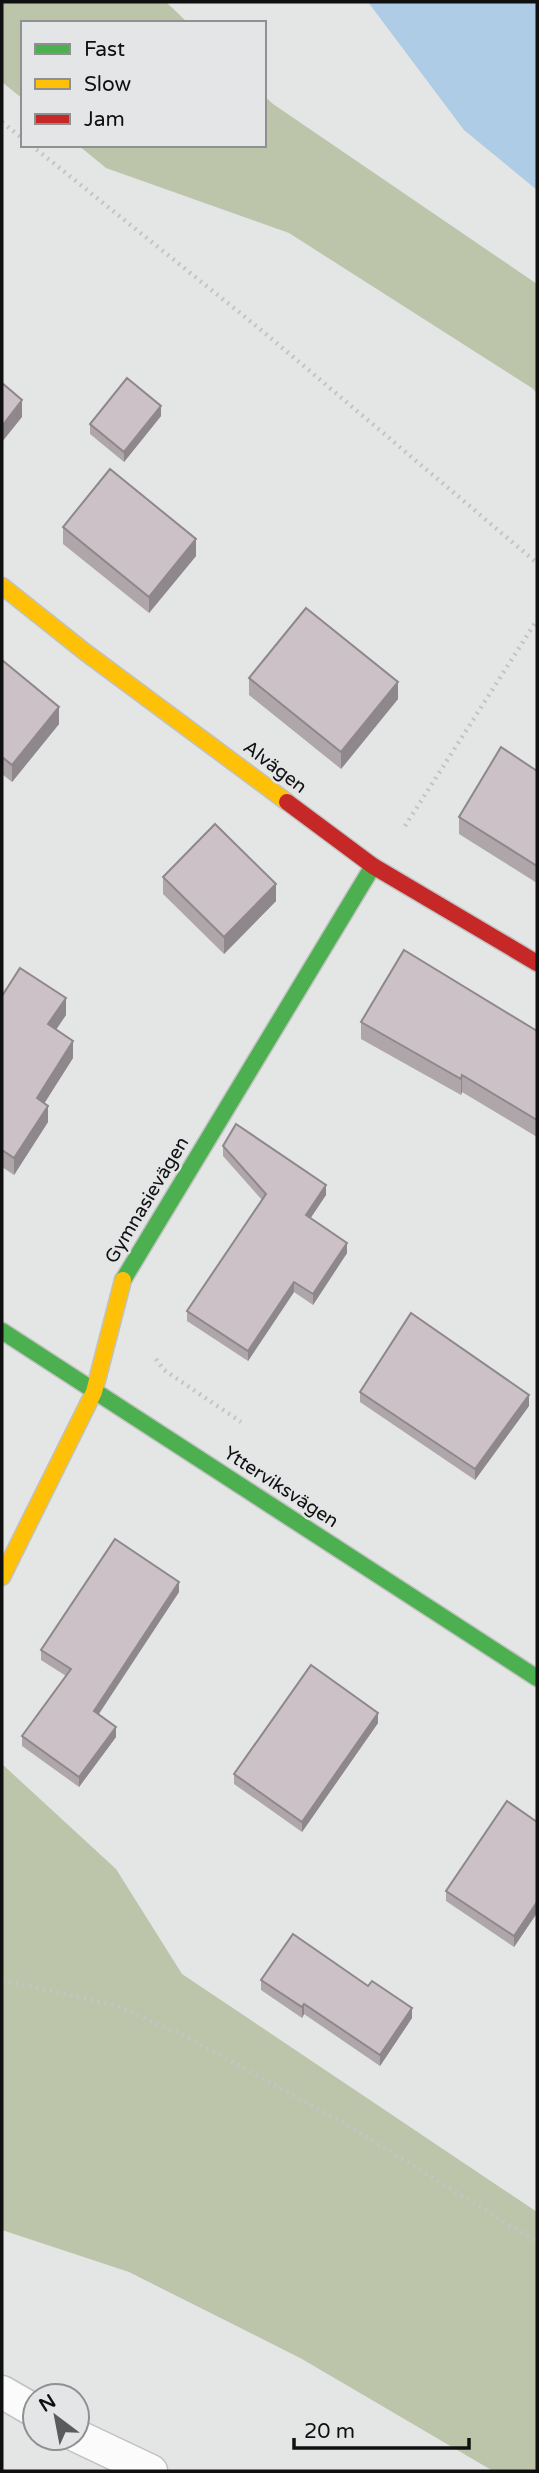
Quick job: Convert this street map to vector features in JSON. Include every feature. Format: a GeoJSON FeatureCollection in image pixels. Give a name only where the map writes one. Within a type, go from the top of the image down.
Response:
{"type":"FeatureCollection","features":[{"type":"Feature","properties":{"kind":"street","name":"Alvägen"},"geometry":{"type":"LineString","coordinates":[[2,586],[96,660],[373,866],[537,963]]}},
{"type":"Feature","properties":{"kind":"street","name":"Gymnasievägen"},"geometry":{"type":"LineString","coordinates":[[2,1577],[94,1392],[124,1277],[373,866]]}},
{"type":"Feature","properties":{"kind":"street","name":"Ytterviksvägen"},"geometry":{"type":"LineString","coordinates":[[2,1331],[537,1678]]}},
{"type":"Feature","properties":{"kind":"lane"},"geometry":{"type":"LineString","coordinates":[[2,2392],[21,2403]]}},
{"type":"Feature","properties":{"kind":"lane"},"geometry":{"type":"LineString","coordinates":[[91,2443],[151,2471]]}},
{"type":"Feature","properties":{"kind":"path"},"geometry":{"type":"LineString","coordinates":[[2,122],[21,137]]}},
{"type":"Feature","properties":{"kind":"path"},"geometry":{"type":"LineString","coordinates":[[33,147],[260,329],[537,563]]}},
{"type":"Feature","properties":{"kind":"path"},"geometry":{"type":"LineString","coordinates":[[373,866],[400,834],[537,620]]}},
{"type":"Feature","properties":{"kind":"path"},"geometry":{"type":"LineString","coordinates":[[152,1352],[164,1370],[247,1426]]}},
{"type":"Feature","properties":{"kind":"path"},"geometry":{"type":"LineString","coordinates":[[2,1980],[114,2005],[189,2038],[347,2125],[537,2242]]}},
{"type":"Feature","properties":{"kind":"green space"},"geometry":{"type":"Polygon","coordinates":[[[2,2],[166,2],[186,21],[21,21],[21,97],[2,82],[2,2]]]}},
{"type":"Feature","properties":{"kind":"green space"},"geometry":{"type":"Polygon","coordinates":[[[266,98],[537,284],[537,393],[289,233],[106,168],[80,147],[266,147],[266,98]]]}},
{"type":"Feature","properties":{"kind":"green space"},"geometry":{"type":"Polygon","coordinates":[[[2,1764],[116,1869],[182,1974],[537,2212],[537,2471],[493,2471],[302,2359],[129,2272],[2,2230],[2,1764]]]}},
{"type":"Feature","properties":{"kind":"water"},"geometry":{"type":"Polygon","coordinates":[[[368,2],[537,2],[537,190],[464,130],[368,2]]]}},
{"type":"Feature","properties":{"kind":"building"},"geometry":{"type":"Polygon","coordinates":[[[127,378],[161,406],[124,452],[90,424],[127,378]]]}},
{"type":"Feature","properties":{"kind":"building"},"geometry":{"type":"Polygon","coordinates":[[[2,383],[22,400],[2,426],[2,383]]]}},
{"type":"Feature","properties":{"kind":"building"},"geometry":{"type":"Polygon","coordinates":[[[110,469],[196,539],[149,597],[63,527],[110,469]]]}},
{"type":"Feature","properties":{"kind":"building"},"geometry":{"type":"Polygon","coordinates":[[[306,608],[398,682],[341,752],[249,678],[306,608]]]}},
{"type":"Feature","properties":{"kind":"building"},"geometry":{"type":"Polygon","coordinates":[[[2,660],[59,707],[12,765],[2,757],[2,660]]]}},
{"type":"Feature","properties":{"kind":"building"},"geometry":{"type":"Polygon","coordinates":[[[501,747],[537,771],[537,866],[459,817],[501,747]]]}},
{"type":"Feature","properties":{"kind":"building"},"geometry":{"type":"Polygon","coordinates":[[[215,824],[276,884],[224,937],[163,877],[215,824]]]}},
{"type":"Feature","properties":{"kind":"building"},"geometry":{"type":"Polygon","coordinates":[[[404,950],[537,1031],[537,1120],[462,1075],[461,1079],[361,1022],[404,950]]]}},
{"type":"Feature","properties":{"kind":"building"},"geometry":{"type":"Polygon","coordinates":[[[20,968],[66,998],[48,1024],[73,1041],[37,1098],[48,1106],[14,1158],[2,1150],[2,996],[20,968]]]}},
{"type":"Feature","properties":{"kind":"building"},"geometry":{"type":"Polygon","coordinates":[[[236,1124],[326,1185],[306,1215],[347,1243],[313,1294],[294,1282],[248,1351],[187,1311],[266,1194],[223,1146],[236,1124]]]}},
{"type":"Feature","properties":{"kind":"building"},"geometry":{"type":"Polygon","coordinates":[[[411,1313],[529,1395],[475,1469],[360,1392],[411,1313]]]}},
{"type":"Feature","properties":{"kind":"building"},"geometry":{"type":"Polygon","coordinates":[[[115,1539],[179,1582],[94,1711],[116,1727],[79,1777],[22,1736],[71,1669],[41,1650],[115,1539]]]}},
{"type":"Feature","properties":{"kind":"building"},"geometry":{"type":"Polygon","coordinates":[[[311,1665],[378,1713],[302,1822],[234,1774],[311,1665]]]}},
{"type":"Feature","properties":{"kind":"building"},"geometry":{"type":"Polygon","coordinates":[[[507,1801],[537,1822],[537,1902],[514,1936],[446,1891],[507,1801]]]}},
{"type":"Feature","properties":{"kind":"building"},"geometry":{"type":"Polygon","coordinates":[[[293,1934],[368,1986],[372,1981],[412,2008],[380,2055],[304,2004],[302,2007],[261,1980],[293,1934]]]}},
{"type":"Feature","properties":{"kind":"traffic: fast"},"geometry":{"type":"LineString","coordinates":[[123,1280],[373,866]]}},
{"type":"Feature","properties":{"kind":"traffic: fast"},"geometry":{"type":"LineString","coordinates":[[2,1331],[537,1678]]}},
{"type":"Feature","properties":{"kind":"traffic: slow"},"geometry":{"type":"LineString","coordinates":[[2,586],[85,652],[287,802]]}},
{"type":"Feature","properties":{"kind":"traffic: slow"},"geometry":{"type":"LineString","coordinates":[[2,1577],[94,1392],[123,1280]]}},
{"type":"Feature","properties":{"kind":"traffic: jam"},"geometry":{"type":"LineString","coordinates":[[287,802],[373,866],[537,963]]}}]}
